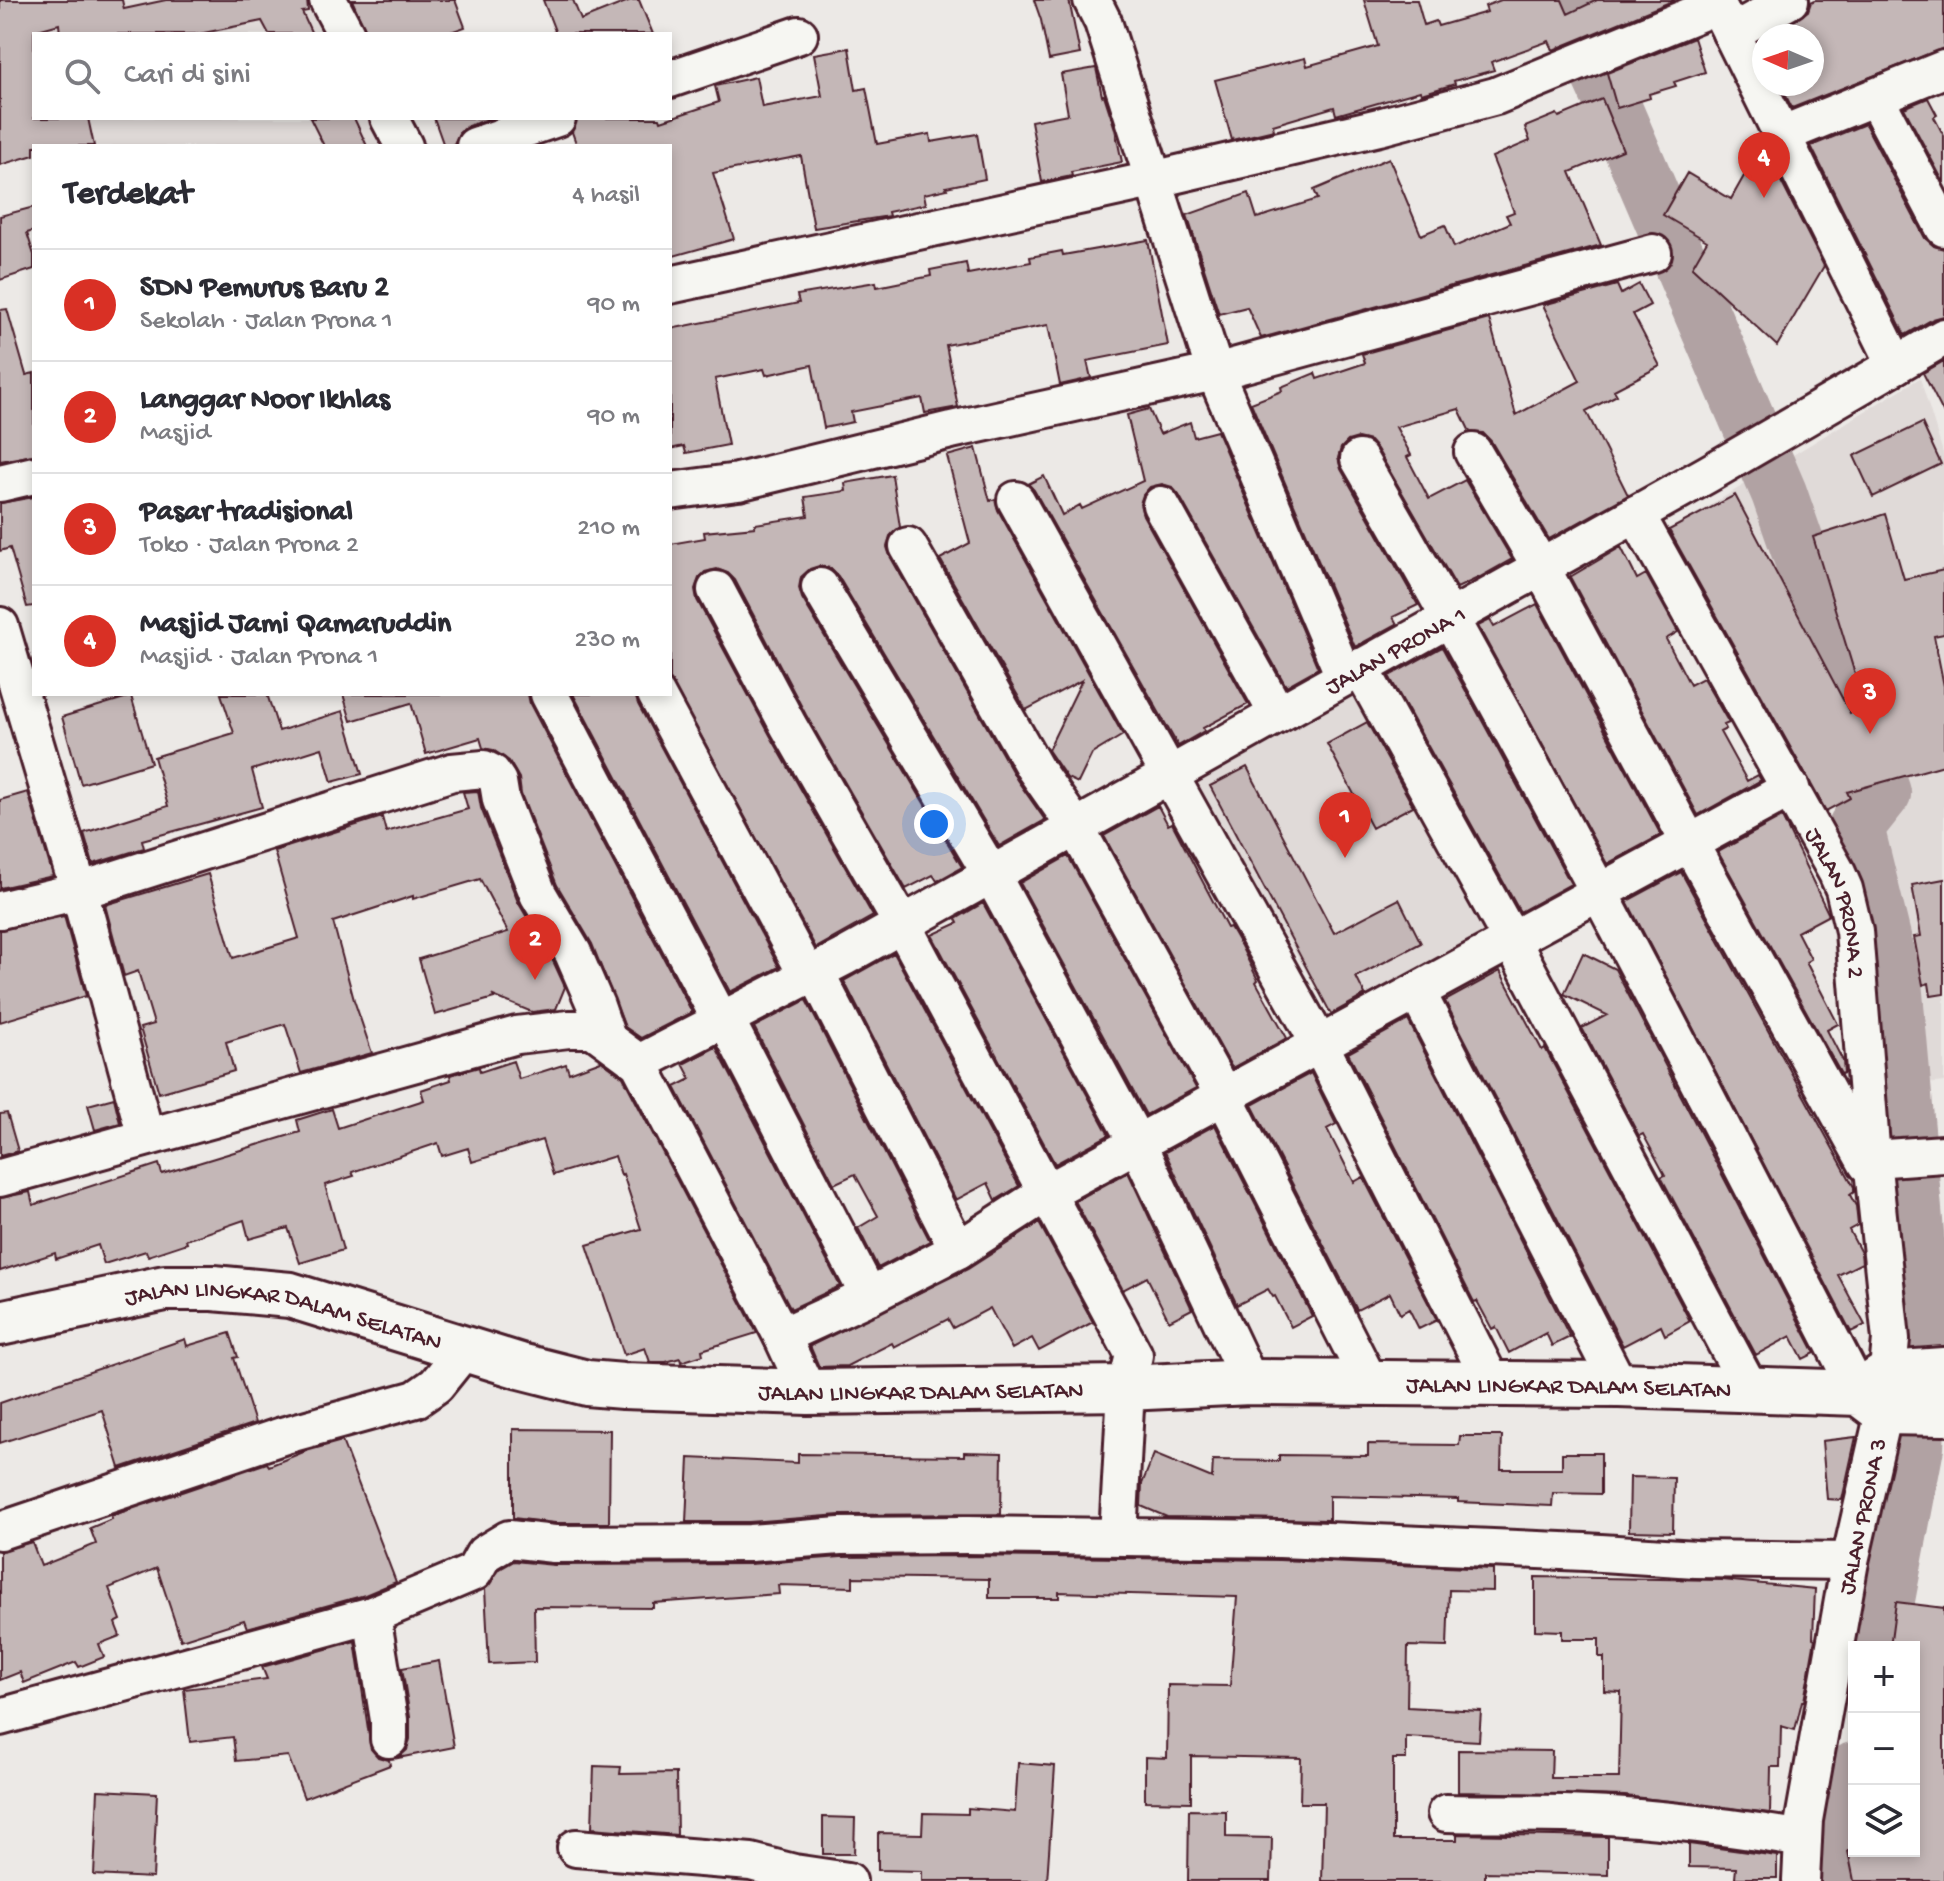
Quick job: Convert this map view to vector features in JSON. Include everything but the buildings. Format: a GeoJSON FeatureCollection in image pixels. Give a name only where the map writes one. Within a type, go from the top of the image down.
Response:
{"type":"FeatureCollection","features":[{"type":"Feature","properties":{"kind":"main road","name":"JALAN LINGKAR DALAM SELATAN"},"geometry":{"type":"LineString","coordinates":[[0,1323],[165,1288],[251,1290],[290,1295],[587,1383],[808,1392],[1126,1388],[1250,1382],[1750,1389],[1905,1387]]}},
{"type":"Feature","properties":{"kind":"street"},"geometry":{"type":"LineString","coordinates":[[328,0],[345,32]]}},
{"type":"Feature","properties":{"kind":"street"},"geometry":{"type":"LineString","coordinates":[[1092,0],[1103,22],[1215,372],[1352,671],[1512,941],[1750,1389]]}},
{"type":"Feature","properties":{"kind":"street"},"geometry":{"type":"LineString","coordinates":[[672,285],[1379,127],[1496,96],[1721,13],[1790,0]]}},
{"type":"Feature","properties":{"kind":"street"},"geometry":{"type":"LineString","coordinates":[[1721,13],[1896,365]]}},
{"type":"Feature","properties":{"kind":"street"},"geometry":{"type":"LineString","coordinates":[[672,78],[799,35]]}},
{"type":"Feature","properties":{"kind":"street"},"geometry":{"type":"LineString","coordinates":[[1781,135],[1944,69]]}},
{"type":"Feature","properties":{"kind":"street"},"geometry":{"type":"LineString","coordinates":[[1875,97],[1944,228]]}},
{"type":"Feature","properties":{"kind":"street"},"geometry":{"type":"LineString","coordinates":[[390,120],[403,144]]}},
{"type":"Feature","properties":{"kind":"street"},"geometry":{"type":"LineString","coordinates":[[481,144],[551,120]]}},
{"type":"Feature","properties":{"kind":"street"},"geometry":{"type":"LineString","coordinates":[[672,491],[738,482],[951,430],[1215,372],[1653,253]]}},
{"type":"Feature","properties":{"kind":"street","name":"JALAN PRONA 1"},"geometry":{"type":"LineString","coordinates":[[639,1063],[902,924],[1636,514],[1944,337]]}},
{"type":"Feature","properties":{"kind":"street"},"geometry":{"type":"LineString","coordinates":[[1473,452],[1541,567],[1690,844],[1877,1165],[1937,1155]]}},
{"type":"Feature","properties":{"kind":"street"},"geometry":{"type":"LineString","coordinates":[[1359,459],[1451,617],[1600,892],[1905,1387]]}},
{"type":"Feature","properties":{"kind":"street"},"geometry":{"type":"LineString","coordinates":[[0,483],[32,475]]}},
{"type":"Feature","properties":{"kind":"street"},"geometry":{"type":"LineString","coordinates":[[1016,500],[1320,1045],[1493,1385]]}},
{"type":"Feature","properties":{"kind":"street"},"geometry":{"type":"LineString","coordinates":[[1161,505],[1277,713]]}},
{"type":"Feature","properties":{"kind":"street","name":"JALAN PRONA 2"},"geometry":{"type":"LineString","coordinates":[[1636,514],[1791,788],[1844,889],[1854,931],[1877,1165],[1905,1387]]}},
{"type":"Feature","properties":{"kind":"street"},"geometry":{"type":"LineString","coordinates":[[908,546],[1035,769],[1075,826],[1224,1096],[1371,1385]]}},
{"type":"Feature","properties":{"kind":"street"},"geometry":{"type":"LineString","coordinates":[[820,587],[991,874],[1137,1143],[1250,1382]]}},
{"type":"Feature","properties":{"kind":"street"},"geometry":{"type":"LineString","coordinates":[[716,590],[788,725],[902,924],[1134,1355],[1126,1388],[1118,1536]]}},
{"type":"Feature","properties":{"kind":"street"},"geometry":{"type":"LineString","coordinates":[[1,631],[27,690],[146,1137]]}},
{"type":"Feature","properties":{"kind":"street"},"geometry":{"type":"LineString","coordinates":[[550,696],[869,1296]]}},
{"type":"Feature","properties":{"kind":"street"},"geometry":{"type":"LineString","coordinates":[[657,696],[822,968],[958,1250]]}},
{"type":"Feature","properties":{"kind":"street"},"geometry":{"type":"LineString","coordinates":[[0,910],[79,891],[452,772],[484,769],[492,773],[498,782],[501,800],[538,894],[573,953],[607,1038]]}},
{"type":"Feature","properties":{"kind":"street"},"geometry":{"type":"LineString","coordinates":[[782,1336],[958,1250],[1046,1193],[1791,788]]}},
{"type":"Feature","properties":{"kind":"street"},"geometry":{"type":"LineString","coordinates":[[1417,992],[1619,1385]]}},
{"type":"Feature","properties":{"kind":"street"},"geometry":{"type":"LineString","coordinates":[[0,1178],[517,1035],[593,1029],[639,1063],[782,1336],[808,1392]]}},
{"type":"Feature","properties":{"kind":"street"},"geometry":{"type":"LineString","coordinates":[[0,1531],[282,1436],[416,1399],[436,1385],[465,1349]]}},
{"type":"Feature","properties":{"kind":"street","name":"JALAN PRONA 3"},"geometry":{"type":"LineString","coordinates":[[1801,1881],[1804,1820],[1850,1561],[1905,1387]]}},
{"type":"Feature","properties":{"kind":"street"},"geometry":{"type":"LineString","coordinates":[[0,1717],[372,1615],[474,1572],[484,1554],[509,1539],[554,1544],[750,1543],[840,1536],[1118,1536],[1422,1544],[1696,1559],[1850,1561]]}},
{"type":"Feature","properties":{"kind":"street"},"geometry":{"type":"LineString","coordinates":[[372,1615],[389,1720],[389,1739]]}},
{"type":"Feature","properties":{"kind":"street"},"geometry":{"type":"LineString","coordinates":[[1446,1813],[1616,1817],[1751,1830],[1803,1839]]}},
{"type":"Feature","properties":{"kind":"street"},"geometry":{"type":"LineString","coordinates":[[576,1848],[751,1862],[794,1873],[848,1881]]}},
{"type":"Feature","properties":{"kind":"shaded area"},"geometry":{"type":"Polygon","coordinates":[[[0,0],[316,0],[332,32],[32,32],[32,120],[377,120],[389,144],[34,144],[0,0]]]}},
{"type":"Feature","properties":{"kind":"shaded area"},"geometry":{"type":"Polygon","coordinates":[[[1920,378],[1944,456],[1944,1082],[1926,1084],[1916,943],[1676,526],[1920,378]]]}},
{"type":"Feature","properties":{"kind":"shaded area"},"geometry":{"type":"Polygon","coordinates":[[[1359,680],[1494,936],[1337,1022],[1190,781],[1359,680]]]}},
{"type":"Feature","properties":{"kind":"waterway"},"geometry":{"type":"LineString","coordinates":[[1565,0],[1779,493],[1883,793],[1856,827],[1894,982],[1923,1312],[1916,1447],[1879,1641]]}},
{"type":"Feature","properties":{"kind":"waterway"},"geometry":{"type":"LineString","coordinates":[[1839,1881],[1839,1848],[1851,1785]]}},
{"type":"Feature","properties":{"kind":"place","name":"Masjid Jami Qamaruddin"},"geometry":{"type":"Point","coordinates":[1764,198]}},
{"type":"Feature","properties":{"kind":"place","name":"Pasar tradisional"},"geometry":{"type":"Point","coordinates":[1870,734]}},
{"type":"Feature","properties":{"kind":"place","name":"SDN Pemurus Baru 2"},"geometry":{"type":"Point","coordinates":[1345,858]}},
{"type":"Feature","properties":{"kind":"place","name":"Langgar Noor Ikhlas"},"geometry":{"type":"Point","coordinates":[535,980]}}]}
